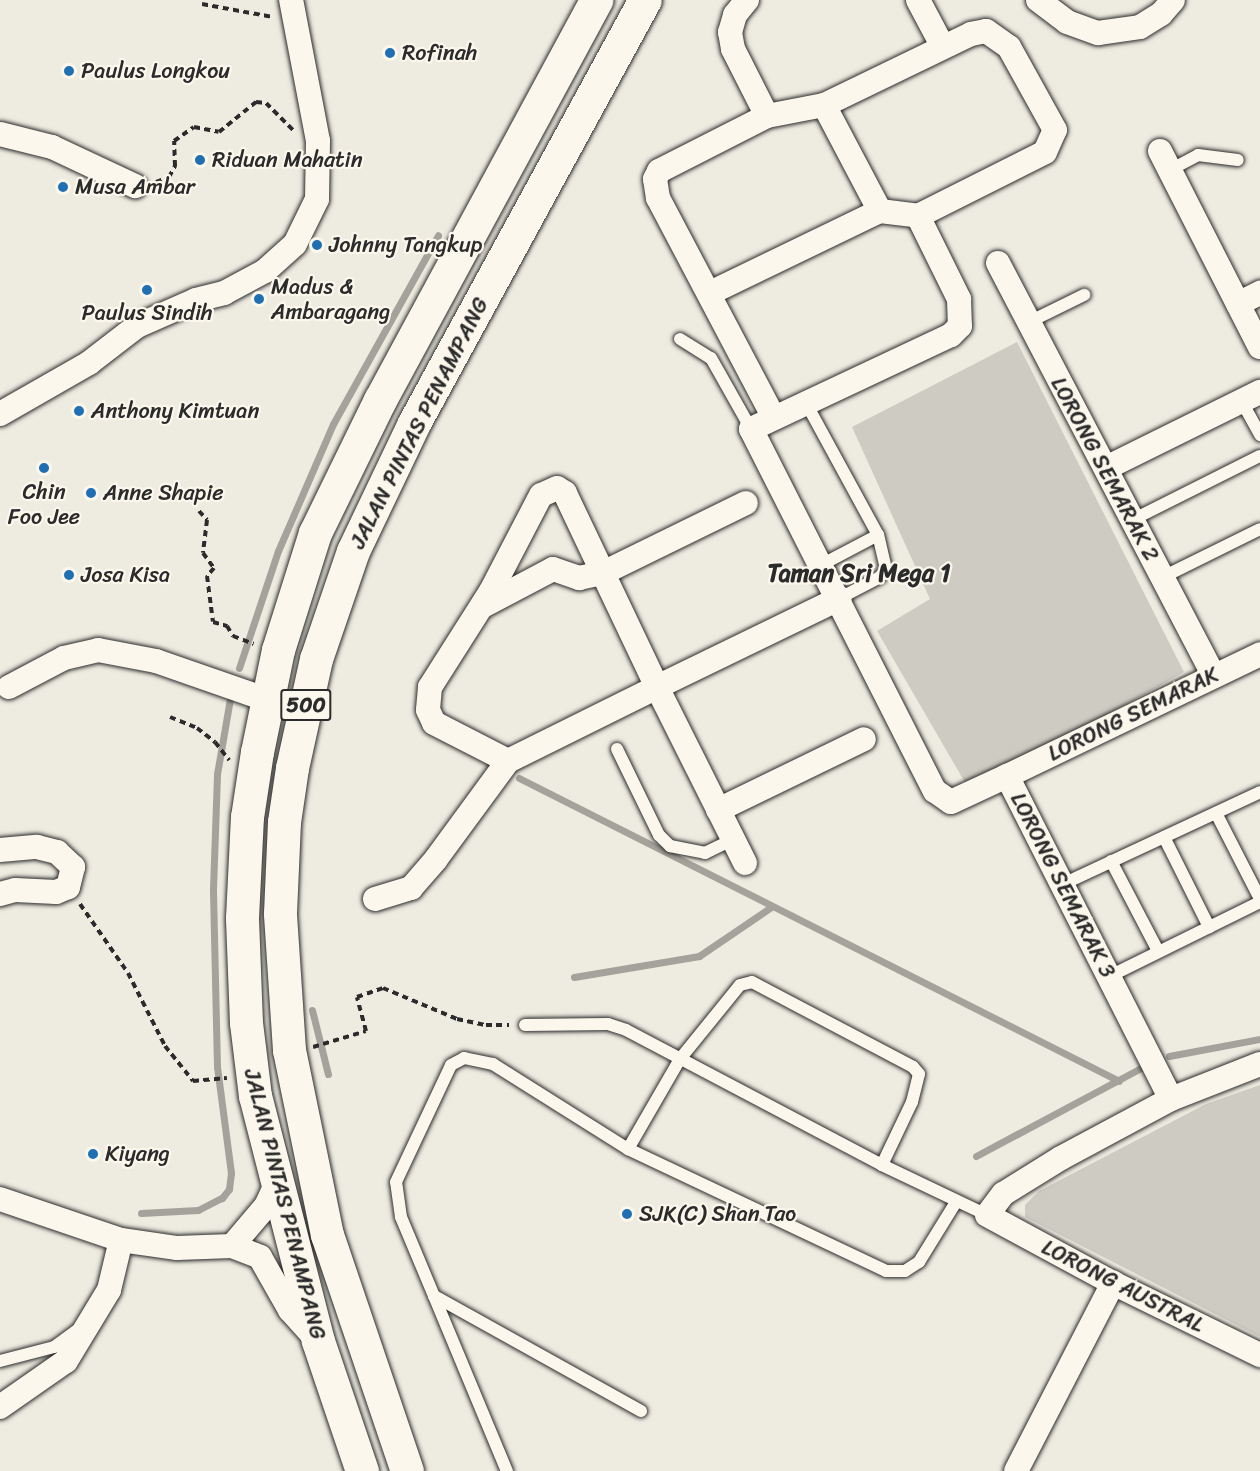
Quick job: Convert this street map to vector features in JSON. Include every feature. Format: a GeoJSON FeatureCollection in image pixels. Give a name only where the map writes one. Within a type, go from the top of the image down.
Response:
{"type":"FeatureCollection","features":[{"type":"Feature","properties":{"kind":"main road","name":"JALAN PINTAS PENAMPANG"},"geometry":{"type":"LineString","coordinates":[[362,1471],[318,1341],[252,1074],[242,918],[247,817],[278,650],[315,533],[380,400],[596,0]]}},
{"type":"Feature","properties":{"kind":"main road","name":"JALAN PINTAS PENAMPANG"},"geometry":{"type":"LineString","coordinates":[[406,1471],[330,1245],[305,1137],[285,1009],[280,914],[284,822],[316,659],[353,551],[414,423],[645,0]]}},
{"type":"Feature","properties":{"kind":"main road"},"geometry":{"type":"LineString","coordinates":[[549,86],[588,105]]}},
{"type":"Feature","properties":{"kind":"street"},"geometry":{"type":"LineString","coordinates":[[0,414],[89,363],[137,326],[196,300],[224,293],[265,271],[295,244],[317,199],[318,141],[309,82],[294,32],[291,0]]}},
{"type":"Feature","properties":{"kind":"street"},"geometry":{"type":"LineString","coordinates":[[747,0],[735,15],[730,32],[733,49],[767,116]]}},
{"type":"Feature","properties":{"kind":"street"},"geometry":{"type":"LineString","coordinates":[[918,0],[943,47]]}},
{"type":"Feature","properties":{"kind":"street"},"geometry":{"type":"LineString","coordinates":[[1038,0],[1067,22],[1098,33],[1140,27],[1161,14],[1173,0]]}},
{"type":"Feature","properties":{"kind":"street"},"geometry":{"type":"LineString","coordinates":[[710,293],[880,211],[918,216],[1046,152],[1053,141],[1055,130],[1050,117],[1009,46],[999,36],[986,31],[943,47],[824,105],[767,116],[671,162],[655,179],[658,198],[774,418]]}},
{"type":"Feature","properties":{"kind":"street"},"geometry":{"type":"LineString","coordinates":[[824,105],[880,211]]}},
{"type":"Feature","properties":{"kind":"street"},"geometry":{"type":"LineString","coordinates":[[0,134],[52,147],[135,186]]}},
{"type":"Feature","properties":{"kind":"street"},"geometry":{"type":"LineString","coordinates":[[1165,160],[1260,347]]}},
{"type":"Feature","properties":{"kind":"street"},"geometry":{"type":"LineString","coordinates":[[375,899],[400,893],[416,883],[508,761],[840,598],[751,429],[951,335],[960,326],[959,298],[918,216]]}},
{"type":"Feature","properties":{"kind":"street","name":"LORONG SEMARAK 2"},"geometry":{"type":"LineString","coordinates":[[998,264],[1213,674]]}},
{"type":"Feature","properties":{"kind":"street"},"geometry":{"type":"LineString","coordinates":[[1238,304],[1260,293]]}},
{"type":"Feature","properties":{"kind":"street"},"geometry":{"type":"LineString","coordinates":[[1106,468],[1251,397]]}},
{"type":"Feature","properties":{"kind":"street"},"geometry":{"type":"LineString","coordinates":[[508,761],[444,731],[434,723],[428,710],[430,687],[481,607],[541,495],[557,488],[565,493],[657,687],[745,863]]}},
{"type":"Feature","properties":{"kind":"street"},"geometry":{"type":"LineString","coordinates":[[481,607],[553,569],[579,578],[603,573],[746,503]]}},
{"type":"Feature","properties":{"kind":"street","name":"LORONG SEMARAK 3"},"geometry":{"type":"LineString","coordinates":[[840,598],[941,799],[960,800],[1007,776],[1171,1099]]}},
{"type":"Feature","properties":{"kind":"street"},"geometry":{"type":"LineString","coordinates":[[9,687],[64,658],[98,650],[156,660],[268,700]]}},
{"type":"Feature","properties":{"kind":"street","name":"LORONG SEMARAK"},"geometry":{"type":"LineString","coordinates":[[1007,776],[1213,674],[1260,654]]}},
{"type":"Feature","properties":{"kind":"street"},"geometry":{"type":"LineString","coordinates":[[718,810],[864,739]]}},
{"type":"Feature","properties":{"kind":"street"},"geometry":{"type":"LineString","coordinates":[[0,850],[37,848],[57,852],[73,867],[68,887],[56,892],[15,890],[0,894]]}},
{"type":"Feature","properties":{"kind":"street"},"geometry":{"type":"LineString","coordinates":[[987,1215],[1002,1194],[1020,1181],[1171,1099],[1260,1064]]}},
{"type":"Feature","properties":{"kind":"street"},"geometry":{"type":"LineString","coordinates":[[232,1246],[266,1206],[277,1182]]}},
{"type":"Feature","properties":{"kind":"street"},"geometry":{"type":"LineString","coordinates":[[0,1199],[121,1240],[177,1248],[232,1246],[260,1257],[290,1310],[318,1341]]}},
{"type":"Feature","properties":{"kind":"street","name":"LORONG AUSTRAL"},"geometry":{"type":"LineString","coordinates":[[987,1215],[1113,1283],[1260,1354]]}},
{"type":"Feature","properties":{"kind":"street"},"geometry":{"type":"LineString","coordinates":[[0,1407],[66,1361],[96,1314],[116,1271],[121,1240]]}},
{"type":"Feature","properties":{"kind":"street"},"geometry":{"type":"LineString","coordinates":[[1016,1471],[1113,1283]]}},
{"type":"Feature","properties":{"kind":"lane"},"geometry":{"type":"LineString","coordinates":[[1165,160],[1198,155],[1238,160]]}},
{"type":"Feature","properties":{"kind":"lane"},"geometry":{"type":"LineString","coordinates":[[1027,323],[1084,295]]}},
{"type":"Feature","properties":{"kind":"lane"},"geometry":{"type":"LineString","coordinates":[[680,339],[711,358],[751,429]]}},
{"type":"Feature","properties":{"kind":"lane"},"geometry":{"type":"LineString","coordinates":[[1251,397],[1260,435]]}},
{"type":"Feature","properties":{"kind":"lane"},"geometry":{"type":"LineString","coordinates":[[806,403],[878,535],[886,569],[880,577],[840,598]]}},
{"type":"Feature","properties":{"kind":"lane"},"geometry":{"type":"LineString","coordinates":[[1132,520],[1260,456]]}},
{"type":"Feature","properties":{"kind":"lane"},"geometry":{"type":"LineString","coordinates":[[1163,577],[1260,529]]}},
{"type":"Feature","properties":{"kind":"lane"},"geometry":{"type":"LineString","coordinates":[[823,564],[878,535]]}},
{"type":"Feature","properties":{"kind":"lane"},"geometry":{"type":"LineString","coordinates":[[617,749],[659,835],[670,846],[705,853],[732,840]]}},
{"type":"Feature","properties":{"kind":"lane"},"geometry":{"type":"LineString","coordinates":[[1061,885],[1260,792]]}},
{"type":"Feature","properties":{"kind":"lane"},"geometry":{"type":"LineString","coordinates":[[1110,976],[1260,900],[1216,813]]}},
{"type":"Feature","properties":{"kind":"lane"},"geometry":{"type":"LineString","coordinates":[[1164,837],[1209,927]]}},
{"type":"Feature","properties":{"kind":"lane"},"geometry":{"type":"LineString","coordinates":[[1111,861],[1158,951]]}},
{"type":"Feature","properties":{"kind":"lane"},"geometry":{"type":"LineString","coordinates":[[628,1149],[680,1059],[740,985],[752,982],[913,1067],[919,1074],[912,1102],[882,1165]]}},
{"type":"Feature","properties":{"kind":"lane"},"geometry":{"type":"LineString","coordinates":[[525,1024],[608,1024],[680,1059],[882,1165],[987,1215]]}},
{"type":"Feature","properties":{"kind":"lane"},"geometry":{"type":"LineString","coordinates":[[507,1471],[401,1217],[396,1182],[452,1065],[464,1058],[493,1064],[628,1149],[886,1271],[905,1271],[920,1262],[956,1202]]}},
{"type":"Feature","properties":{"kind":"lane"},"geometry":{"type":"LineString","coordinates":[[434,1296],[641,1411]]}},
{"type":"Feature","properties":{"kind":"lane"},"geometry":{"type":"LineString","coordinates":[[0,1361],[54,1347],[96,1314]]}},
{"type":"Feature","properties":{"kind":"path"},"geometry":{"type":"LineString","coordinates":[[202,4],[263,13],[292,25],[294,32]]}},
{"type":"Feature","properties":{"kind":"path"},"geometry":{"type":"LineString","coordinates":[[135,186],[169,177],[176,157],[174,141],[194,127],[219,132],[256,102],[266,103],[295,133]]}},
{"type":"Feature","properties":{"kind":"path"},"geometry":{"type":"LineString","coordinates":[[199,511],[207,520],[203,554],[214,568],[207,576],[213,622],[227,626],[244,641],[251,643]]}},
{"type":"Feature","properties":{"kind":"path"},"geometry":{"type":"LineString","coordinates":[[170,717],[215,742],[226,755]]}},
{"type":"Feature","properties":{"kind":"path"},"geometry":{"type":"LineString","coordinates":[[68,887],[128,973],[165,1046],[194,1081],[252,1074]]}},
{"type":"Feature","properties":{"kind":"path"},"geometry":{"type":"LineString","coordinates":[[319,1046],[366,1030],[357,997],[383,988],[457,1019],[486,1025],[525,1024]]}},
{"type":"Feature","properties":{"kind":"shaded area"},"geometry":{"type":"Polygon","coordinates":[[[1017,342],[1184,672],[970,791],[877,631],[930,599],[852,427],[1017,342]]]}},
{"type":"Feature","properties":{"kind":"shaded area"},"geometry":{"type":"Polygon","coordinates":[[[1260,1085],[1260,1337],[1025,1217],[1025,1205],[1039,1191],[1206,1104],[1260,1085]]]}},
{"type":"Feature","properties":{"kind":"waterway"},"geometry":{"type":"LineString","coordinates":[[239,668],[278,551],[333,424],[438,235]]}},
{"type":"Feature","properties":{"kind":"waterway"},"geometry":{"type":"LineString","coordinates":[[141,1213],[198,1210],[222,1198],[229,1189],[231,1173],[217,1067],[213,889],[217,774],[231,693]]}},
{"type":"Feature","properties":{"kind":"waterway"},"geometry":{"type":"LineString","coordinates":[[519,778],[1119,1081]]}},
{"type":"Feature","properties":{"kind":"waterway"},"geometry":{"type":"LineString","coordinates":[[574,977],[699,956],[771,907]]}},
{"type":"Feature","properties":{"kind":"waterway"},"geometry":{"type":"LineString","coordinates":[[312,1010],[328,1074]]}},
{"type":"Feature","properties":{"kind":"waterway"},"geometry":{"type":"LineString","coordinates":[[1169,1056],[1260,1039]]}},
{"type":"Feature","properties":{"kind":"waterway"},"geometry":{"type":"LineString","coordinates":[[976,1156],[1143,1067]]}},
{"type":"Feature","properties":{"kind":"place","name":"Rofinah"},"geometry":{"type":"Point","coordinates":[390,53]}},
{"type":"Feature","properties":{"kind":"place","name":"Paulus Longkou"},"geometry":{"type":"Point","coordinates":[69,71]}},
{"type":"Feature","properties":{"kind":"place","name":"Riduan Mahatin"},"geometry":{"type":"Point","coordinates":[200,160]}},
{"type":"Feature","properties":{"kind":"place","name":"Musa Ambar"},"geometry":{"type":"Point","coordinates":[63,187]}},
{"type":"Feature","properties":{"kind":"place","name":"Johnny Tangkup"},"geometry":{"type":"Point","coordinates":[317,245]}},
{"type":"Feature","properties":{"kind":"place","name":"Paulus Sindih"},"geometry":{"type":"Point","coordinates":[147,290]}},
{"type":"Feature","properties":{"kind":"place","name":"Madus & Ambaragang"},"geometry":{"type":"Point","coordinates":[259,299]}},
{"type":"Feature","properties":{"kind":"place","name":"Anthony Kimtuan"},"geometry":{"type":"Point","coordinates":[79,411]}},
{"type":"Feature","properties":{"kind":"place","name":"Chin Foo Jee"},"geometry":{"type":"Point","coordinates":[44,468]}},
{"type":"Feature","properties":{"kind":"place","name":"Anne Shapie"},"geometry":{"type":"Point","coordinates":[91,493]}},
{"type":"Feature","properties":{"kind":"place","name":"Josa Kisa"},"geometry":{"type":"Point","coordinates":[69,575]}},
{"type":"Feature","properties":{"kind":"place","name":"Kiyang"},"geometry":{"type":"Point","coordinates":[93,1154]}},
{"type":"Feature","properties":{"kind":"place","name":"SJK(C) Shan Tao"},"geometry":{"type":"Point","coordinates":[627,1214]}},
{"type":"Feature","properties":{"kind":"district","name":"Taman Sri Mega 1"},"geometry":{"type":"Point","coordinates":[859,574]}}]}
